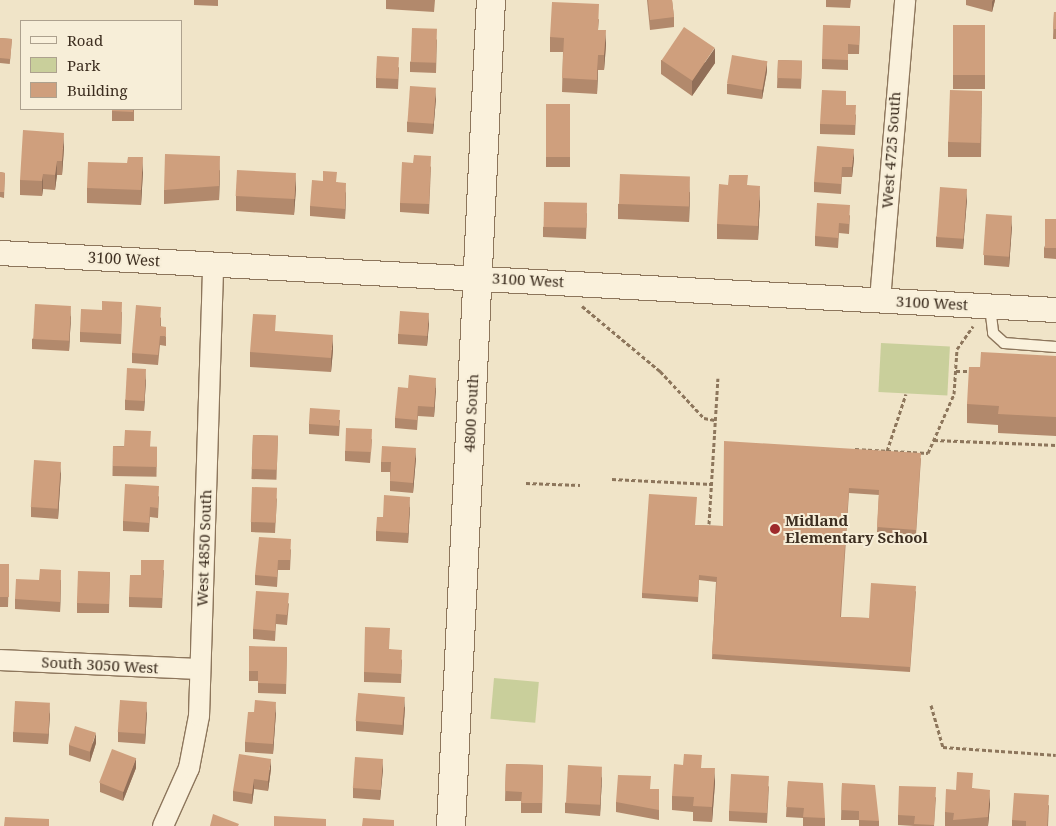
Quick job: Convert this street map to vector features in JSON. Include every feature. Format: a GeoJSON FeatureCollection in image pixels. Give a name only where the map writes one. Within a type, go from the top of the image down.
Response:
{"type":"FeatureCollection","features":[{"type":"Feature","properties":{"kind":"main road","name":"4800 South"},"geometry":{"type":"LineString","coordinates":[[451,826],[491,0]]}},
{"type":"Feature","properties":{"kind":"street","name":"West 4725 South"},"geometry":{"type":"LineString","coordinates":[[880,300],[905,0]]}},
{"type":"Feature","properties":{"kind":"street","name":"3100 West"},"geometry":{"type":"LineString","coordinates":[[0,253],[478,277],[880,300],[983,315],[1056,310]]}},
{"type":"Feature","properties":{"kind":"street","name":"West 4850 South"},"geometry":{"type":"LineString","coordinates":[[163,826],[189,768],[198,716],[212,264]]}},
{"type":"Feature","properties":{"kind":"street","name":"South 3050 West"},"geometry":{"type":"LineString","coordinates":[[0,660],[200,669]]}},
{"type":"Feature","properties":{"kind":"lane"},"geometry":{"type":"LineString","coordinates":[[983,315],[993,332],[1004,343],[1056,347]]}},
{"type":"Feature","properties":{"kind":"path"},"geometry":{"type":"LineString","coordinates":[[579,303],[660,371],[704,418],[715,420]]}},
{"type":"Feature","properties":{"kind":"path"},"geometry":{"type":"LineString","coordinates":[[853,449],[928,453],[954,394],[958,349],[983,315]]}},
{"type":"Feature","properties":{"kind":"path"},"geometry":{"type":"LineString","coordinates":[[956,371],[978,371]]}},
{"type":"Feature","properties":{"kind":"path"},"geometry":{"type":"LineString","coordinates":[[709,524],[718,378]]}},
{"type":"Feature","properties":{"kind":"path"},"geometry":{"type":"LineString","coordinates":[[887,451],[906,394]]}},
{"type":"Feature","properties":{"kind":"path"},"geometry":{"type":"LineString","coordinates":[[934,440],[1056,446]]}},
{"type":"Feature","properties":{"kind":"path"},"geometry":{"type":"LineString","coordinates":[[612,479],[711,484]]}},
{"type":"Feature","properties":{"kind":"path"},"geometry":{"type":"LineString","coordinates":[[526,483],[580,485]]}},
{"type":"Feature","properties":{"kind":"path"},"geometry":{"type":"LineString","coordinates":[[931,705],[943,746],[1056,755]]}},
{"type":"Feature","properties":{"kind":"green space"},"geometry":{"type":"Polygon","coordinates":[[[881,343],[950,347],[947,396],[878,392],[881,343]]]}},
{"type":"Feature","properties":{"kind":"green space"},"geometry":{"type":"Polygon","coordinates":[[[494,678],[539,682],[535,723],[490,719],[494,678]]]}},
{"type":"Feature","properties":{"kind":"building"},"geometry":{"type":"Polygon","coordinates":[[[648,0],[672,0],[674,17],[650,20],[648,0]]]}},
{"type":"Feature","properties":{"kind":"building"},"geometry":{"type":"Polygon","coordinates":[[[552,2],[599,4],[598,30],[606,30],[604,55],[598,55],[597,80],[562,78],[564,38],[550,37],[552,2]]]}},
{"type":"Feature","properties":{"kind":"building"},"geometry":{"type":"Polygon","coordinates":[[[1054,12],[1056,12],[1056,29],[1053,29],[1054,12]]]}},
{"type":"Feature","properties":{"kind":"building"},"geometry":{"type":"Polygon","coordinates":[[[823,25],[860,26],[859,45],[848,44],[848,60],[822,59],[823,25]]]}},
{"type":"Feature","properties":{"kind":"building"},"geometry":{"type":"Polygon","coordinates":[[[953,25],[985,25],[985,75],[953,75],[953,25]]]}},
{"type":"Feature","properties":{"kind":"building"},"geometry":{"type":"Polygon","coordinates":[[[684,27],[715,48],[692,81],[662,60],[684,27]]]}},
{"type":"Feature","properties":{"kind":"building"},"geometry":{"type":"Polygon","coordinates":[[[412,28],[437,29],[436,63],[411,62],[412,28]]]}},
{"type":"Feature","properties":{"kind":"building"},"geometry":{"type":"Polygon","coordinates":[[[0,38],[12,39],[10,59],[0,58],[0,38]]]}},
{"type":"Feature","properties":{"kind":"building"},"geometry":{"type":"Polygon","coordinates":[[[732,55],[767,61],[762,90],[727,84],[732,55]]]}},
{"type":"Feature","properties":{"kind":"building"},"geometry":{"type":"Polygon","coordinates":[[[377,56],[399,57],[398,79],[376,78],[377,56]]]}},
{"type":"Feature","properties":{"kind":"building"},"geometry":{"type":"Polygon","coordinates":[[[778,60],[802,61],[801,79],[777,78],[778,60]]]}},
{"type":"Feature","properties":{"kind":"building"},"geometry":{"type":"Polygon","coordinates":[[[410,86],[436,88],[433,124],[407,122],[410,86]]]}},
{"type":"Feature","properties":{"kind":"building"},"geometry":{"type":"Polygon","coordinates":[[[822,90],[846,91],[846,105],[856,105],[855,125],[820,124],[822,90]]]}},
{"type":"Feature","properties":{"kind":"building"},"geometry":{"type":"Polygon","coordinates":[[[950,90],[982,91],[980,143],[948,142],[950,90]]]}},
{"type":"Feature","properties":{"kind":"building"},"geometry":{"type":"Polygon","coordinates":[[[546,104],[570,104],[570,157],[546,157],[546,104]]]}},
{"type":"Feature","properties":{"kind":"building"},"geometry":{"type":"Polygon","coordinates":[[[133,110],[133,112],[112,111],[133,110]]]}},
{"type":"Feature","properties":{"kind":"building"},"geometry":{"type":"Polygon","coordinates":[[[23,130],[64,133],[62,161],[57,161],[55,175],[43,174],[42,181],[20,180],[23,130]]]}},
{"type":"Feature","properties":{"kind":"building"},"geometry":{"type":"Polygon","coordinates":[[[817,146],[854,149],[852,167],[842,167],[841,184],[814,182],[817,146]]]}},
{"type":"Feature","properties":{"kind":"building"},"geometry":{"type":"Polygon","coordinates":[[[165,154],[220,156],[219,186],[164,190],[165,154]]]}},
{"type":"Feature","properties":{"kind":"building"},"geometry":{"type":"Polygon","coordinates":[[[414,155],[431,156],[429,204],[400,203],[402,162],[413,163],[414,155]]]}},
{"type":"Feature","properties":{"kind":"building"},"geometry":{"type":"Polygon","coordinates":[[[128,157],[143,157],[141,190],[87,188],[88,162],[127,163],[128,157]]]}},
{"type":"Feature","properties":{"kind":"building"},"geometry":{"type":"Polygon","coordinates":[[[237,170],[296,173],[295,199],[236,196],[237,170]]]}},
{"type":"Feature","properties":{"kind":"building"},"geometry":{"type":"Polygon","coordinates":[[[323,171],[337,172],[336,182],[346,183],[345,209],[310,206],[312,180],[323,181],[323,171]]]}},
{"type":"Feature","properties":{"kind":"building"},"geometry":{"type":"Polygon","coordinates":[[[0,172],[5,173],[4,192],[0,192],[0,172]]]}},
{"type":"Feature","properties":{"kind":"building"},"geometry":{"type":"Polygon","coordinates":[[[620,174],[690,176],[689,206],[619,204],[620,174]]]}},
{"type":"Feature","properties":{"kind":"building"},"geometry":{"type":"Polygon","coordinates":[[[729,175],[748,175],[747,185],[760,186],[758,226],[717,224],[719,184],[728,185],[729,175]]]}},
{"type":"Feature","properties":{"kind":"building"},"geometry":{"type":"Polygon","coordinates":[[[940,187],[967,189],[963,239],[937,237],[940,187]]]}},
{"type":"Feature","properties":{"kind":"building"},"geometry":{"type":"Polygon","coordinates":[[[544,202],[587,203],[587,228],[544,227],[544,202]]]}},
{"type":"Feature","properties":{"kind":"building"},"geometry":{"type":"Polygon","coordinates":[[[817,203],[850,205],[849,224],[839,223],[838,238],[815,236],[817,203]]]}},
{"type":"Feature","properties":{"kind":"building"},"geometry":{"type":"Polygon","coordinates":[[[986,214],[1012,216],[1009,257],[983,255],[986,214]]]}},
{"type":"Feature","properties":{"kind":"building"},"geometry":{"type":"Polygon","coordinates":[[[1045,219],[1056,219],[1056,248],[1045,248],[1045,219]]]}},
{"type":"Feature","properties":{"kind":"building"},"geometry":{"type":"Polygon","coordinates":[[[102,301],[122,302],[121,334],[80,332],[81,309],[102,310],[102,301]]]}},
{"type":"Feature","properties":{"kind":"building"},"geometry":{"type":"Polygon","coordinates":[[[35,304],[71,306],[69,341],[33,339],[35,304]]]}},
{"type":"Feature","properties":{"kind":"building"},"geometry":{"type":"Polygon","coordinates":[[[136,305],[161,307],[160,326],[166,327],[166,336],[160,336],[158,355],[132,353],[136,305]]]}},
{"type":"Feature","properties":{"kind":"building"},"geometry":{"type":"Polygon","coordinates":[[[400,311],[429,313],[427,336],[398,334],[400,311]]]}},
{"type":"Feature","properties":{"kind":"building"},"geometry":{"type":"Polygon","coordinates":[[[253,314],[276,315],[275,331],[333,335],[331,358],[250,352],[253,314]]]}},
{"type":"Feature","properties":{"kind":"building"},"geometry":{"type":"Polygon","coordinates":[[[981,352],[1056,356],[1056,417],[998,414],[999,406],[967,404],[969,367],[980,367],[981,352]]]}},
{"type":"Feature","properties":{"kind":"building"},"geometry":{"type":"Polygon","coordinates":[[[127,368],[146,369],[144,401],[125,400],[127,368]]]}},
{"type":"Feature","properties":{"kind":"building"},"geometry":{"type":"Polygon","coordinates":[[[409,375],[436,378],[434,407],[418,406],[417,420],[395,418],[398,387],[408,388],[409,375]]]}},
{"type":"Feature","properties":{"kind":"building"},"geometry":{"type":"Polygon","coordinates":[[[310,408],[340,410],[339,426],[309,424],[310,408]]]}},
{"type":"Feature","properties":{"kind":"building"},"geometry":{"type":"Polygon","coordinates":[[[346,428],[372,429],[371,452],[345,451],[346,428]]]}},
{"type":"Feature","properties":{"kind":"building"},"geometry":{"type":"Polygon","coordinates":[[[125,430],[151,431],[150,447],[157,447],[157,467],[113,466],[113,446],[124,447],[125,430]]]}},
{"type":"Feature","properties":{"kind":"building"},"geometry":{"type":"Polygon","coordinates":[[[253,435],[278,436],[277,470],[252,469],[253,435]]]}},
{"type":"Feature","properties":{"kind":"building"},"geometry":{"type":"Polygon","coordinates":[[[724,441],[921,453],[916,530],[877,527],[879,490],[849,488],[840,617],[869,618],[871,583],[916,586],[910,667],[712,654],[717,577],[699,575],[698,597],[642,593],[649,494],[697,497],[695,525],[723,526],[724,441]]]}},
{"type":"Feature","properties":{"kind":"building"},"geometry":{"type":"Polygon","coordinates":[[[382,446],[416,448],[413,483],[390,481],[391,462],[381,462],[382,446]]]}},
{"type":"Feature","properties":{"kind":"building"},"geometry":{"type":"Polygon","coordinates":[[[34,460],[61,462],[58,509],[31,507],[34,460]]]}},
{"type":"Feature","properties":{"kind":"building"},"geometry":{"type":"Polygon","coordinates":[[[125,484],[159,486],[158,508],[150,507],[149,523],[123,521],[125,484]]]}},
{"type":"Feature","properties":{"kind":"building"},"geometry":{"type":"Polygon","coordinates":[[[252,487],[277,488],[276,523],[251,522],[252,487]]]}},
{"type":"Feature","properties":{"kind":"building"},"geometry":{"type":"Polygon","coordinates":[[[384,495],[410,497],[408,533],[376,531],[377,517],[383,517],[384,495]]]}},
{"type":"Feature","properties":{"kind":"building"},"geometry":{"type":"Polygon","coordinates":[[[259,537],[291,539],[290,560],[278,560],[277,577],[255,575],[259,537]]]}},
{"type":"Feature","properties":{"kind":"building"},"geometry":{"type":"Polygon","coordinates":[[[141,560],[164,560],[162,598],[129,597],[130,575],[141,575],[141,560]]]}},
{"type":"Feature","properties":{"kind":"building"},"geometry":{"type":"Polygon","coordinates":[[[0,564],[9,564],[9,597],[0,597],[0,564]]]}},
{"type":"Feature","properties":{"kind":"building"},"geometry":{"type":"Polygon","coordinates":[[[40,569],[61,570],[60,602],[15,599],[16,579],[39,580],[40,569]]]}},
{"type":"Feature","properties":{"kind":"building"},"geometry":{"type":"Polygon","coordinates":[[[78,571],[110,572],[109,604],[77,603],[78,571]]]}},
{"type":"Feature","properties":{"kind":"building"},"geometry":{"type":"Polygon","coordinates":[[[256,591],[289,593],[287,615],[276,614],[275,631],[253,629],[256,591]]]}},
{"type":"Feature","properties":{"kind":"building"},"geometry":{"type":"Polygon","coordinates":[[[365,627],[390,628],[389,649],[402,650],[401,674],[364,672],[365,627]]]}},
{"type":"Feature","properties":{"kind":"building"},"geometry":{"type":"Polygon","coordinates":[[[249,646],[287,647],[286,684],[258,683],[258,671],[249,671],[249,646]]]}},
{"type":"Feature","properties":{"kind":"building"},"geometry":{"type":"Polygon","coordinates":[[[358,693],[405,697],[402,725],[356,721],[358,693]]]}},
{"type":"Feature","properties":{"kind":"building"},"geometry":{"type":"Polygon","coordinates":[[[120,700],[147,702],[145,734],[118,732],[120,700]]]}},
{"type":"Feature","properties":{"kind":"building"},"geometry":{"type":"Polygon","coordinates":[[[255,700],[276,702],[273,744],[245,742],[248,712],[254,712],[255,700]]]}},
{"type":"Feature","properties":{"kind":"building"},"geometry":{"type":"Polygon","coordinates":[[[15,701],[50,703],[48,734],[13,732],[15,701]]]}},
{"type":"Feature","properties":{"kind":"building"},"geometry":{"type":"Polygon","coordinates":[[[75,726],[96,733],[90,752],[69,745],[75,726]]]}},
{"type":"Feature","properties":{"kind":"building"},"geometry":{"type":"Polygon","coordinates":[[[112,749],[136,758],[123,792],[99,783],[112,749]]]}},
{"type":"Feature","properties":{"kind":"building"},"geometry":{"type":"Polygon","coordinates":[[[239,754],[271,759],[268,781],[254,779],[252,794],[233,791],[239,754]]]}},
{"type":"Feature","properties":{"kind":"building"},"geometry":{"type":"Polygon","coordinates":[[[684,754],[702,755],[701,768],[715,768],[712,807],[693,806],[694,797],[672,796],[674,764],[683,765],[684,754]]]}},
{"type":"Feature","properties":{"kind":"building"},"geometry":{"type":"Polygon","coordinates":[[[355,757],[383,759],[381,790],[353,788],[355,757]]]}},
{"type":"Feature","properties":{"kind":"building"},"geometry":{"type":"Polygon","coordinates":[[[506,764],[543,765],[542,803],[521,803],[522,792],[505,791],[506,764]]]}},
{"type":"Feature","properties":{"kind":"building"},"geometry":{"type":"Polygon","coordinates":[[[568,765],[602,767],[600,805],[566,803],[568,765]]]}},
{"type":"Feature","properties":{"kind":"building"},"geometry":{"type":"Polygon","coordinates":[[[957,772],[973,773],[972,788],[990,790],[988,817],[953,820],[954,813],[945,812],[946,789],[956,790],[957,772]]]}},
{"type":"Feature","properties":{"kind":"building"},"geometry":{"type":"Polygon","coordinates":[[[731,774],[769,776],[767,813],[729,811],[731,774]]]}},
{"type":"Feature","properties":{"kind":"building"},"geometry":{"type":"Polygon","coordinates":[[[618,775],[651,776],[650,789],[659,789],[659,810],[616,802],[618,775]]]}},
{"type":"Feature","properties":{"kind":"building"},"geometry":{"type":"Polygon","coordinates":[[[788,781],[823,783],[825,818],[803,817],[804,808],[786,807],[788,781]]]}},
{"type":"Feature","properties":{"kind":"building"},"geometry":{"type":"Polygon","coordinates":[[[842,783],[875,785],[879,821],[859,820],[859,811],[841,810],[842,783]]]}},
{"type":"Feature","properties":{"kind":"building"},"geometry":{"type":"Polygon","coordinates":[[[899,786],[936,787],[934,825],[914,824],[915,816],[898,815],[899,786]]]}},
{"type":"Feature","properties":{"kind":"building"},"geometry":{"type":"Polygon","coordinates":[[[1014,793],[1049,795],[1047,826],[1026,826],[1026,821],[1012,820],[1014,793]]]}},
{"type":"Feature","properties":{"kind":"building"},"geometry":{"type":"Polygon","coordinates":[[[213,814],[239,824],[238,826],[210,826],[213,814]]]}},
{"type":"Feature","properties":{"kind":"building"},"geometry":{"type":"Polygon","coordinates":[[[274,816],[326,819],[326,826],[274,826],[274,816]]]}},
{"type":"Feature","properties":{"kind":"building"},"geometry":{"type":"Polygon","coordinates":[[[5,817],[49,819],[49,826],[4,826],[5,817]]]}},
{"type":"Feature","properties":{"kind":"building"},"geometry":{"type":"Polygon","coordinates":[[[363,818],[394,820],[394,826],[362,826],[363,818]]]}},
{"type":"Feature","properties":{"kind":"place","name":"Midland Elementary School"},"geometry":{"type":"Point","coordinates":[775,529]}}]}
